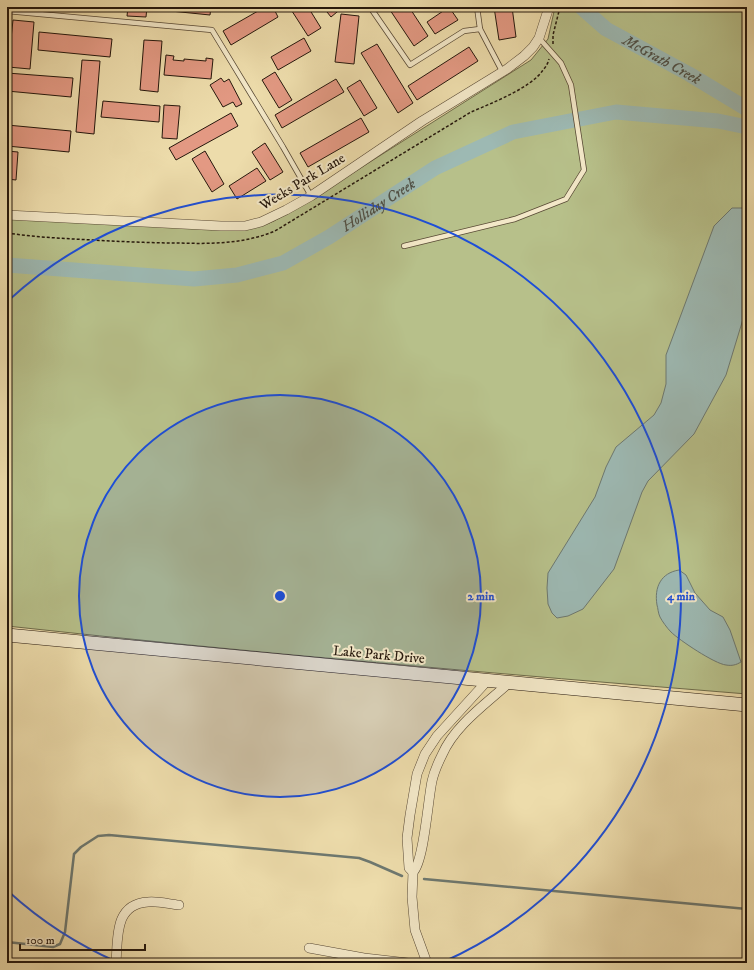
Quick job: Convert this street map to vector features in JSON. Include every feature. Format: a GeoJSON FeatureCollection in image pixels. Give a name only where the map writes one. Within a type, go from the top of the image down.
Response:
{"type":"FeatureCollection","features":[{"type":"Feature","properties":{"kind":"street","name":"Weeks Park Lane"},"geometry":{"type":"LineString","coordinates":[[7,214],[221,226],[245,226],[261,222],[311,196],[422,121],[524,56],[539,38],[549,7]]}},
{"type":"Feature","properties":{"kind":"street","name":"Lake Park Drive"},"geometry":{"type":"LineString","coordinates":[[7,635],[747,705]]}},
{"type":"Feature","properties":{"kind":"street"},"geometry":{"type":"LineString","coordinates":[[413,872],[409,868],[407,838],[417,774],[425,754],[437,736],[488,680]]}},
{"type":"Feature","properties":{"kind":"street"},"geometry":{"type":"LineString","coordinates":[[427,963],[415,930],[412,897],[413,872],[416,869],[422,848],[432,781],[442,753],[452,738],[465,723],[510,682]]}},
{"type":"Feature","properties":{"kind":"street"},"geometry":{"type":"LineString","coordinates":[[116,963],[119,926],[122,915],[126,910],[136,904],[148,902],[179,905]]}},
{"type":"Feature","properties":{"kind":"street"},"geometry":{"type":"LineString","coordinates":[[309,948],[364,958],[408,963]]}},
{"type":"Feature","properties":{"kind":"lane"},"geometry":{"type":"LineString","coordinates":[[370,7],[410,64],[464,30],[480,29]]}},
{"type":"Feature","properties":{"kind":"lane"},"geometry":{"type":"LineString","coordinates":[[477,7],[480,29],[502,71]]}},
{"type":"Feature","properties":{"kind":"lane"},"geometry":{"type":"LineString","coordinates":[[7,11],[212,30],[311,196]]}},
{"type":"Feature","properties":{"kind":"lane"},"geometry":{"type":"LineString","coordinates":[[404,246],[515,219],[566,199],[584,170],[571,85],[561,63],[539,38]]}},
{"type":"Feature","properties":{"kind":"path"},"geometry":{"type":"LineString","coordinates":[[557,18],[560,7]]}},
{"type":"Feature","properties":{"kind":"green space"},"geometry":{"type":"Polygon","coordinates":[[[555,7],[747,7],[747,694],[377,663],[7,626],[7,219],[262,226],[274,221],[313,198],[531,60],[548,39],[555,7]]]}},
{"type":"Feature","properties":{"kind":"water"},"geometry":{"type":"Polygon","coordinates":[[[732,208],[747,208],[747,306],[726,375],[694,434],[648,481],[642,492],[614,569],[583,609],[568,616],[557,618],[552,613],[548,604],[548,573],[595,497],[606,467],[616,447],[654,415],[661,403],[666,384],[666,355],[714,226],[732,208]]]}},
{"type":"Feature","properties":{"kind":"water"},"geometry":{"type":"Polygon","coordinates":[[[679,570],[686,575],[695,593],[710,610],[723,617],[730,630],[741,662],[734,665],[728,665],[714,661],[681,640],[671,632],[663,622],[659,615],[656,598],[658,587],[663,578],[668,574],[679,570]]]}},
{"type":"Feature","properties":{"kind":"building"},"geometry":{"type":"Polygon","coordinates":[[[128,7],[147,7],[146,17],[127,16],[128,7]]]}},
{"type":"Feature","properties":{"kind":"building"},"geometry":{"type":"Polygon","coordinates":[[[151,7],[211,7],[210,15],[151,9],[151,7]]]}},
{"type":"Feature","properties":{"kind":"building"},"geometry":{"type":"Polygon","coordinates":[[[265,7],[273,7],[278,17],[231,45],[223,31],[265,7]]]}},
{"type":"Feature","properties":{"kind":"building"},"geometry":{"type":"Polygon","coordinates":[[[308,7],[321,28],[308,36],[290,8],[308,7]]]}},
{"type":"Feature","properties":{"kind":"building"},"geometry":{"type":"Polygon","coordinates":[[[323,7],[343,7],[331,17],[323,7]]]}},
{"type":"Feature","properties":{"kind":"building"},"geometry":{"type":"Polygon","coordinates":[[[388,7],[409,7],[428,36],[414,46],[388,7]]]}},
{"type":"Feature","properties":{"kind":"building"},"geometry":{"type":"Polygon","coordinates":[[[449,7],[458,20],[435,34],[427,22],[449,7]]]}},
{"type":"Feature","properties":{"kind":"building"},"geometry":{"type":"Polygon","coordinates":[[[494,7],[512,7],[516,37],[499,40],[494,7]]]}},
{"type":"Feature","properties":{"kind":"building"},"geometry":{"type":"Polygon","coordinates":[[[341,14],[359,16],[354,64],[335,62],[341,14]]]}},
{"type":"Feature","properties":{"kind":"building"},"geometry":{"type":"Polygon","coordinates":[[[13,20],[34,22],[30,69],[8,67],[13,20]]]}},
{"type":"Feature","properties":{"kind":"building"},"geometry":{"type":"Polygon","coordinates":[[[39,32],[112,39],[110,57],[38,50],[39,32]]]}},
{"type":"Feature","properties":{"kind":"building"},"geometry":{"type":"Polygon","coordinates":[[[304,38],[311,51],[278,70],[271,57],[304,38]]]}},
{"type":"Feature","properties":{"kind":"building"},"geometry":{"type":"Polygon","coordinates":[[[144,40],[162,41],[158,92],[140,90],[144,40]]]}},
{"type":"Feature","properties":{"kind":"building"},"geometry":{"type":"Polygon","coordinates":[[[377,44],[413,103],[398,113],[361,53],[377,44]]]}},
{"type":"Feature","properties":{"kind":"building"},"geometry":{"type":"Polygon","coordinates":[[[469,47],[478,61],[417,100],[408,86],[469,47]]]}},
{"type":"Feature","properties":{"kind":"building"},"geometry":{"type":"Polygon","coordinates":[[[166,55],[174,56],[173,60],[184,61],[184,59],[206,61],[206,58],[213,59],[211,79],[164,75],[166,55]]]}},
{"type":"Feature","properties":{"kind":"building"},"geometry":{"type":"Polygon","coordinates":[[[82,60],[100,61],[94,134],[76,132],[82,60]]]}},
{"type":"Feature","properties":{"kind":"building"},"geometry":{"type":"Polygon","coordinates":[[[275,72],[292,100],[279,108],[262,80],[275,72]]]}},
{"type":"Feature","properties":{"kind":"building"},"geometry":{"type":"Polygon","coordinates":[[[7,73],[73,78],[71,97],[7,91],[7,73]]]}},
{"type":"Feature","properties":{"kind":"building"},"geometry":{"type":"Polygon","coordinates":[[[221,78],[224,82],[229,79],[242,104],[236,107],[233,102],[223,107],[210,85],[221,78]]]}},
{"type":"Feature","properties":{"kind":"building"},"geometry":{"type":"Polygon","coordinates":[[[336,79],[344,92],[282,128],[275,115],[336,79]]]}},
{"type":"Feature","properties":{"kind":"building"},"geometry":{"type":"Polygon","coordinates":[[[360,80],[377,108],[364,116],[347,88],[360,80]]]}},
{"type":"Feature","properties":{"kind":"building"},"geometry":{"type":"Polygon","coordinates":[[[103,101],[160,106],[159,122],[101,117],[103,101]]]}},
{"type":"Feature","properties":{"kind":"building"},"geometry":{"type":"Polygon","coordinates":[[[164,105],[180,106],[177,139],[162,138],[164,105]]]}},
{"type":"Feature","properties":{"kind":"building"},"geometry":{"type":"Polygon","coordinates":[[[231,113],[238,126],[176,160],[169,148],[231,113]]]}},
{"type":"Feature","properties":{"kind":"building"},"geometry":{"type":"Polygon","coordinates":[[[361,118],[369,132],[308,167],[300,153],[361,118]]]}},
{"type":"Feature","properties":{"kind":"building"},"geometry":{"type":"Polygon","coordinates":[[[7,125],[71,131],[69,152],[7,146],[7,125]]]}},
{"type":"Feature","properties":{"kind":"building"},"geometry":{"type":"Polygon","coordinates":[[[265,143],[283,172],[270,180],[252,152],[265,143]]]}},
{"type":"Feature","properties":{"kind":"building"},"geometry":{"type":"Polygon","coordinates":[[[7,151],[18,152],[16,180],[7,179],[7,151]]]}},
{"type":"Feature","properties":{"kind":"building"},"geometry":{"type":"Polygon","coordinates":[[[205,151],[224,184],[212,192],[192,159],[205,151]]]}},
{"type":"Feature","properties":{"kind":"building"},"geometry":{"type":"Polygon","coordinates":[[[257,168],[266,181],[237,199],[229,186],[257,168]]]}},
{"type":"Feature","properties":{"kind":"waterway","name":"McGrath Creek"},"geometry":{"type":"LineString","coordinates":[[581,7],[606,29],[689,74],[747,109]]}},
{"type":"Feature","properties":{"kind":"waterway","name":"Holliday Creek"},"geometry":{"type":"LineString","coordinates":[[7,265],[194,279],[237,275],[283,263],[329,237],[435,168],[513,132],[616,112],[718,121],[747,127]]}},
{"type":"Feature","properties":{"kind":"waterway"},"geometry":{"type":"LineString","coordinates":[[7,942],[53,947],[60,944],[65,932],[74,854],[81,847],[98,836],[109,835],[359,858],[402,876]]}},
{"type":"Feature","properties":{"kind":"waterway"},"geometry":{"type":"LineString","coordinates":[[424,879],[747,909]]}}]}
